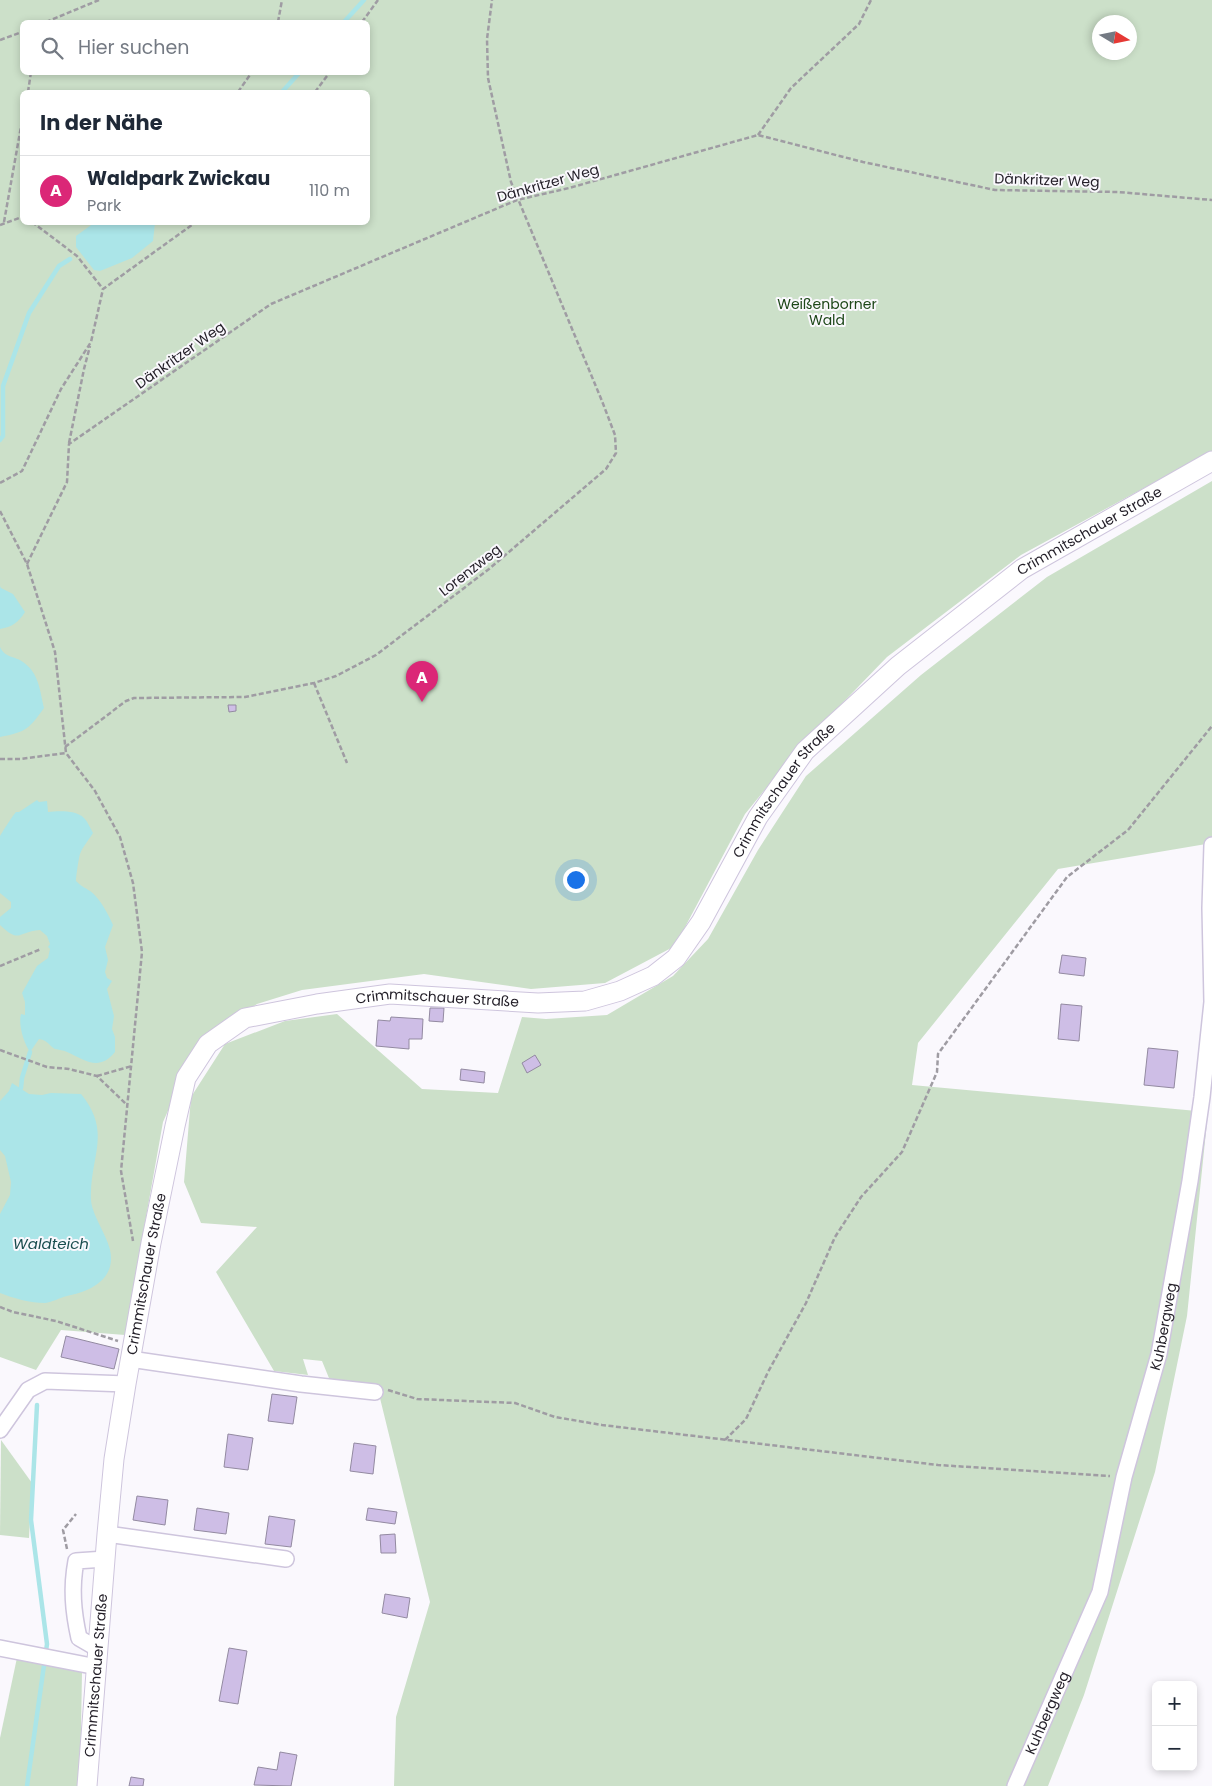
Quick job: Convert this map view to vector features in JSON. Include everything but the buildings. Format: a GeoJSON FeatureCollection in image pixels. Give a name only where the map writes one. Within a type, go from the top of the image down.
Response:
{"type":"FeatureCollection","features":[{"type":"Feature","properties":{"kind":"main road","name":"Crimmitschauer Straße"},"geometry":{"type":"LineString","coordinates":[[87,1786],[114,1459],[131,1352],[152,1234],[186,1078],[208,1044],[245,1018],[316,1004],[390,994],[538,1003],[584,1001],[620,991],[653,976],[676,958],[696,930],[758,817],[805,751],[819,738],[898,666],[1022,569],[1212,461]]}},
{"type":"Feature","properties":{"kind":"street","name":"Kuhbergweg"},"geometry":{"type":"LineString","coordinates":[[1015,1786],[1100,1592],[1124,1477],[1159,1354],[1190,1181],[1202,1097],[1212,1002],[1210,908],[1212,845]]}},
{"type":"Feature","properties":{"kind":"street"},"geometry":{"type":"LineString","coordinates":[[131,1352],[301,1384],[377,1390]]}},
{"type":"Feature","properties":{"kind":"street"},"geometry":{"type":"LineString","coordinates":[[0,1430],[28,1390],[44,1381],[126,1384]]}},
{"type":"Feature","properties":{"kind":"street"},"geometry":{"type":"LineString","coordinates":[[107,1534],[286,1559]]}},
{"type":"Feature","properties":{"kind":"street"},"geometry":{"type":"LineString","coordinates":[[98,1658],[80,1638],[74,1615],[73,1578],[76,1561],[105,1559]]}},
{"type":"Feature","properties":{"kind":"street"},"geometry":{"type":"LineString","coordinates":[[0,1648],[60,1659],[98,1658]]}},
{"type":"Feature","properties":{"kind":"path"},"geometry":{"type":"LineString","coordinates":[[51,20],[99,0]]}},
{"type":"Feature","properties":{"kind":"path"},"geometry":{"type":"LineString","coordinates":[[278,20],[282,0]]}},
{"type":"Feature","properties":{"kind":"path"},"geometry":{"type":"LineString","coordinates":[[363,20],[378,0]]}},
{"type":"Feature","properties":{"kind":"path","name":"Lorenzweg"},"geometry":{"type":"LineString","coordinates":[[65,747],[126,701],[134,698],[245,697],[314,683],[336,676],[376,655],[482,575],[606,469],[616,453],[614,435],[602,401],[511,182],[488,78],[487,39],[492,0]]}},
{"type":"Feature","properties":{"kind":"path"},"geometry":{"type":"LineString","coordinates":[[758,135],[791,88],[859,24],[871,0]]}},
{"type":"Feature","properties":{"kind":"path"},"geometry":{"type":"LineString","coordinates":[[0,40],[20,33]]}},
{"type":"Feature","properties":{"kind":"path"},"geometry":{"type":"LineString","coordinates":[[28,90],[31,75]]}},
{"type":"Feature","properties":{"kind":"path"},"geometry":{"type":"LineString","coordinates":[[239,90],[250,75]]}},
{"type":"Feature","properties":{"kind":"path"},"geometry":{"type":"LineString","coordinates":[[316,90],[328,75]]}},
{"type":"Feature","properties":{"kind":"path"},"geometry":{"type":"LineString","coordinates":[[4,222],[20,132]]}},
{"type":"Feature","properties":{"kind":"path","name":"Dänkritzer Weg"},"geometry":{"type":"LineString","coordinates":[[69,444],[271,304],[517,200],[569,188],[758,135],[863,162],[994,190],[1118,192],[1212,200]]}},
{"type":"Feature","properties":{"kind":"path"},"geometry":{"type":"LineString","coordinates":[[0,225],[20,217]]}},
{"type":"Feature","properties":{"kind":"path"},"geometry":{"type":"LineString","coordinates":[[36,225],[77,256],[103,289]]}},
{"type":"Feature","properties":{"kind":"path"},"geometry":{"type":"LineString","coordinates":[[27,564],[66,482],[69,444],[103,289],[192,225]]}},
{"type":"Feature","properties":{"kind":"path"},"geometry":{"type":"LineString","coordinates":[[0,483],[22,471],[61,389],[91,342]]}},
{"type":"Feature","properties":{"kind":"path"},"geometry":{"type":"LineString","coordinates":[[0,511],[27,564],[55,652],[66,753],[95,791],[120,837],[133,883],[142,952],[121,1172],[134,1246]]}},
{"type":"Feature","properties":{"kind":"path"},"geometry":{"type":"LineString","coordinates":[[314,683],[347,763]]}},
{"type":"Feature","properties":{"kind":"path"},"geometry":{"type":"LineString","coordinates":[[725,1440],[746,1419],[768,1372],[806,1303],[835,1237],[861,1196],[902,1152],[937,1072],[938,1054],[1067,877],[1128,830],[1212,726]]}},
{"type":"Feature","properties":{"kind":"path"},"geometry":{"type":"LineString","coordinates":[[0,759],[20,759],[66,753]]}},
{"type":"Feature","properties":{"kind":"path"},"geometry":{"type":"LineString","coordinates":[[0,966],[41,949]]}},
{"type":"Feature","properties":{"kind":"path"},"geometry":{"type":"LineString","coordinates":[[0,1050],[47,1067],[69,1069],[97,1076],[132,1066]]}},
{"type":"Feature","properties":{"kind":"path"},"geometry":{"type":"LineString","coordinates":[[97,1076],[127,1105]]}},
{"type":"Feature","properties":{"kind":"path"},"geometry":{"type":"LineString","coordinates":[[0,1306],[13,1312],[56,1321],[131,1352]]}},
{"type":"Feature","properties":{"kind":"path"},"geometry":{"type":"LineString","coordinates":[[377,1390],[417,1398],[515,1403],[555,1417],[602,1425],[938,1465],[1124,1477]]}},
{"type":"Feature","properties":{"kind":"path"},"geometry":{"type":"LineString","coordinates":[[67,1549],[63,1530],[76,1514]]}},
{"type":"Feature","properties":{"kind":"green space","name":"Weißenborner Wald"},"geometry":{"type":"Polygon","coordinates":[[[0,0],[1212,0],[1212,451],[1021,555],[887,657],[800,747],[745,814],[675,946],[605,983],[531,989],[424,974],[302,990],[257,1004],[198,1043],[163,1122],[125,1335],[61,1330],[36,1370],[0,1357],[0,0]]]}},
{"type":"Feature","properties":{"kind":"green space"},"geometry":{"type":"Polygon","coordinates":[[[1212,481],[1212,843],[1058,869],[918,1043],[912,1085],[1208,1112],[1187,1316],[1155,1472],[1084,1695],[1048,1786],[394,1786],[396,1717],[430,1602],[378,1390],[331,1383],[322,1361],[303,1359],[308,1375],[274,1371],[216,1272],[257,1227],[201,1223],[184,1182],[191,1097],[225,1044],[285,1021],[337,1014],[422,1089],[498,1093],[522,1017],[546,1019],[607,1015],[673,976],[708,939],[758,850],[806,776],[921,675],[1047,577],[1212,481]]]}},
{"type":"Feature","properties":{"kind":"green space"},"geometry":{"type":"Polygon","coordinates":[[[1,1440],[32,1483],[29,1538],[0,1535],[1,1440]]]}},
{"type":"Feature","properties":{"kind":"green space"},"geometry":{"type":"Polygon","coordinates":[[[18,1653],[82,1672],[80,1786],[0,1786],[0,1738],[18,1653]]]}},
{"type":"Feature","properties":{"kind":"water"},"geometry":{"type":"Polygon","coordinates":[[[91,225],[155,225],[153,241],[132,258],[100,271],[94,270],[76,247],[76,236],[91,225]]]}},
{"type":"Feature","properties":{"kind":"water"},"geometry":{"type":"Polygon","coordinates":[[[0,586],[13,594],[25,612],[15,624],[0,629],[0,586]]]}},
{"type":"Feature","properties":{"kind":"water"},"geometry":{"type":"Polygon","coordinates":[[[0,647],[7,655],[20,660],[32,671],[38,683],[44,708],[26,729],[0,737],[0,647]]]}},
{"type":"Feature","properties":{"kind":"water"},"geometry":{"type":"Polygon","coordinates":[[[37,800],[39,802],[47,801],[48,812],[57,811],[81,815],[87,821],[93,833],[80,854],[76,881],[97,897],[113,925],[105,947],[108,960],[105,972],[107,978],[112,981],[107,989],[114,1016],[112,1029],[115,1037],[115,1052],[103,1062],[86,1061],[66,1051],[55,1049],[47,1042],[39,1039],[30,1052],[22,1034],[20,1018],[21,1014],[25,1015],[25,1002],[22,993],[37,966],[48,958],[50,949],[48,947],[50,944],[47,936],[40,930],[15,935],[0,925],[0,917],[11,908],[11,902],[0,893],[0,836],[16,812],[37,800]]]}},
{"type":"Feature","properties":{"kind":"water","name":"Waldteich"},"geometry":{"type":"Polygon","coordinates":[[[12,1083],[29,1094],[81,1094],[91,1108],[98,1133],[91,1185],[91,1200],[92,1207],[108,1243],[111,1257],[110,1266],[103,1279],[90,1288],[45,1303],[22,1300],[0,1293],[0,1214],[10,1195],[11,1182],[5,1156],[0,1150],[0,1101],[9,1091],[12,1083]]]}},
{"type":"Feature","properties":{"kind":"waterway"},"geometry":{"type":"LineString","coordinates":[[346,20],[364,0]]}},
{"type":"Feature","properties":{"kind":"waterway"},"geometry":{"type":"LineString","coordinates":[[284,90],[297,75]]}},
{"type":"Feature","properties":{"kind":"waterway"},"geometry":{"type":"LineString","coordinates":[[0,440],[3,436],[3,386],[29,313],[59,266],[70,259]]}},
{"type":"Feature","properties":{"kind":"waterway"},"geometry":{"type":"LineString","coordinates":[[21,1088],[30,1052]]}},
{"type":"Feature","properties":{"kind":"waterway"},"geometry":{"type":"LineString","coordinates":[[27,1786],[47,1644],[31,1520],[37,1405]]}},
{"type":"Feature","properties":{"kind":"place","name":"Waldpark Zwickau"},"geometry":{"type":"Point","coordinates":[422,702]}}]}
